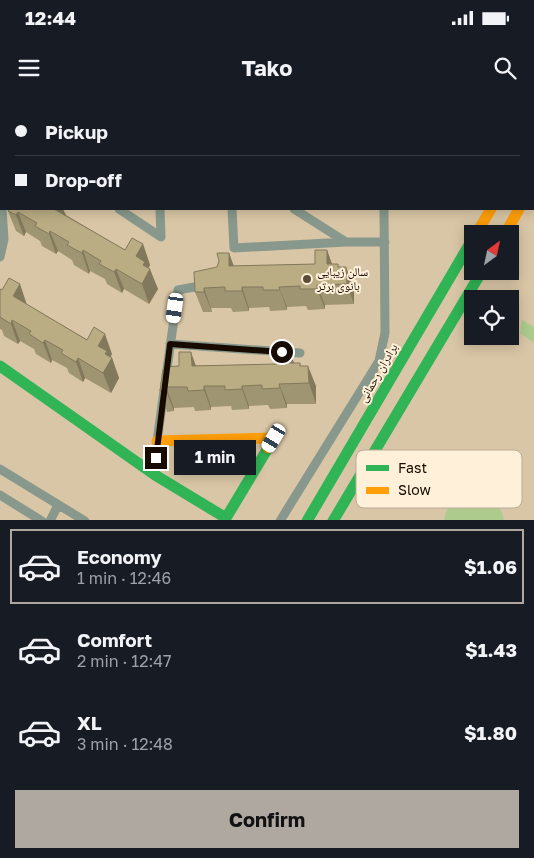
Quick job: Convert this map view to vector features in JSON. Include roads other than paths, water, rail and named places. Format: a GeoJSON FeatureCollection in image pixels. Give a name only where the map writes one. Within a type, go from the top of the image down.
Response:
{"type":"FeatureCollection","features":[{"type":"Feature","properties":{"kind":"main road"},"geometry":{"type":"LineString","coordinates":[[481,225],[490,210]]}},
{"type":"Feature","properties":{"kind":"main road"},"geometry":{"type":"LineString","coordinates":[[510,225],[519,210]]}},
{"type":"Feature","properties":{"kind":"main road","name":"برادران رحمانی"},"geometry":{"type":"LineString","coordinates":[[307,520],[464,254]]}},
{"type":"Feature","properties":{"kind":"main road"},"geometry":{"type":"LineString","coordinates":[[375,450],[477,280]]}},
{"type":"Feature","properties":{"kind":"main road"},"geometry":{"type":"LineString","coordinates":[[0,366],[155,475],[226,518],[274,438],[157,440]]}},
{"type":"Feature","properties":{"kind":"main road"},"geometry":{"type":"LineString","coordinates":[[333,520],[356,482]]}},
{"type":"Feature","properties":{"kind":"street"},"geometry":{"type":"LineString","coordinates":[[0,257],[4,239],[2,210]]}},
{"type":"Feature","properties":{"kind":"street"},"geometry":{"type":"LineString","coordinates":[[120,210],[161,237],[160,210]]}},
{"type":"Feature","properties":{"kind":"street"},"geometry":{"type":"LineString","coordinates":[[232,210],[234,248],[346,242],[385,242]]}},
{"type":"Feature","properties":{"kind":"street"},"geometry":{"type":"LineString","coordinates":[[296,210],[346,242]]}},
{"type":"Feature","properties":{"kind":"street"},"geometry":{"type":"LineString","coordinates":[[280,520],[379,361],[385,333],[384,210]]}},
{"type":"Feature","properties":{"kind":"street"},"geometry":{"type":"LineString","coordinates":[[155,475],[157,440],[178,290],[211,284]]}},
{"type":"Feature","properties":{"kind":"street"},"geometry":{"type":"LineString","coordinates":[[170,344],[300,354]]}},
{"type":"Feature","properties":{"kind":"street"},"geometry":{"type":"LineString","coordinates":[[0,469],[85,520]]}},
{"type":"Feature","properties":{"kind":"street"},"geometry":{"type":"LineString","coordinates":[[0,495],[42,520]]}},
{"type":"Feature","properties":{"kind":"street"},"geometry":{"type":"LineString","coordinates":[[50,520],[58,505]]}},
{"type":"Feature","properties":{"kind":"place","name":"سالن زیبایی بانوی برتر"},"geometry":{"type":"Point","coordinates":[307,279]}}]}
